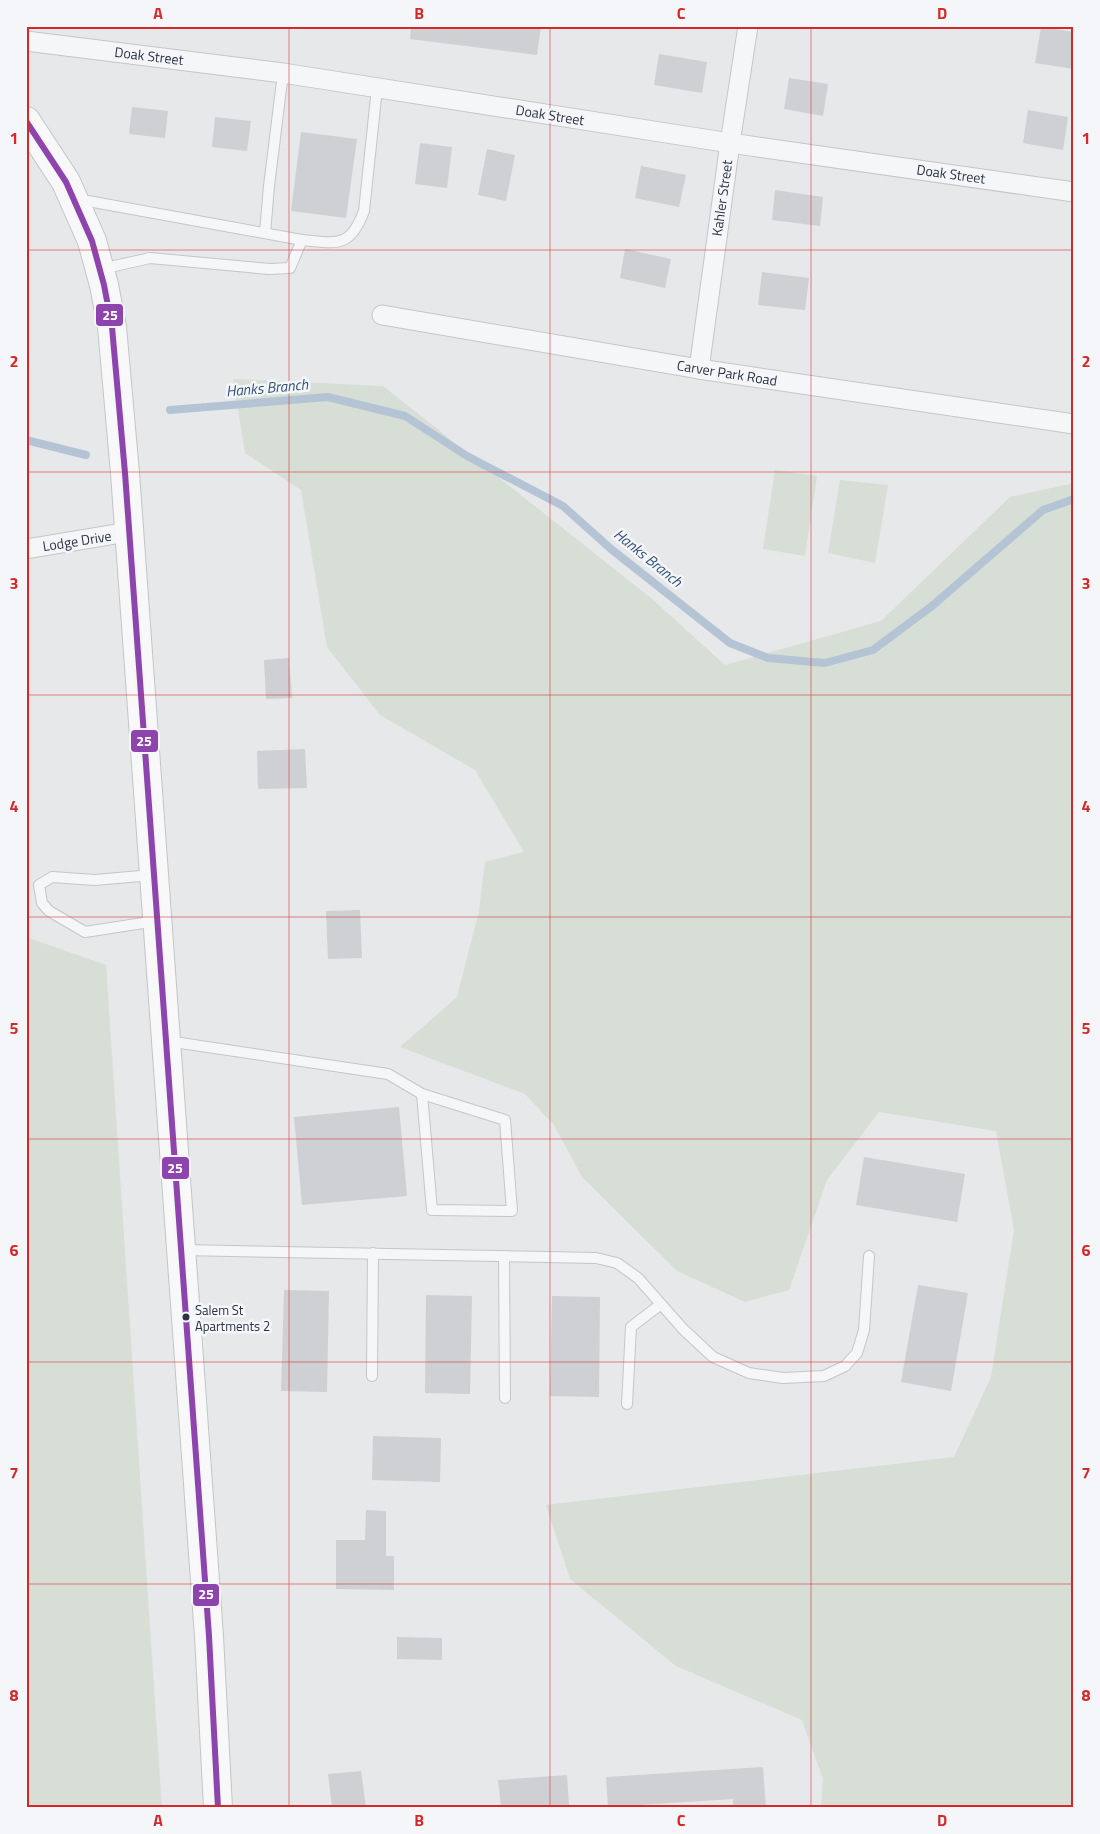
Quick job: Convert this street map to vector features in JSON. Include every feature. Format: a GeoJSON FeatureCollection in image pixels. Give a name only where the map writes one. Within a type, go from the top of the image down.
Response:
{"type":"FeatureCollection","features":[{"type":"Feature","properties":{"kind":"main road"},"geometry":{"type":"LineString","coordinates":[[26,121],[66,182],[92,241],[112,327],[125,474],[209,1636],[218,1808]]}},
{"type":"Feature","properties":{"kind":"street","name":"Kahler Street"},"geometry":{"type":"LineString","coordinates":[[699,370],[748,26]]}},
{"type":"Feature","properties":{"kind":"street","name":"Doak Street"},"geometry":{"type":"LineString","coordinates":[[26,41],[283,73],[730,143],[1074,192]]}},
{"type":"Feature","properties":{"kind":"street","name":"Carver Park Road"},"geometry":{"type":"LineString","coordinates":[[382,315],[699,370],[1074,424]]}},
{"type":"Feature","properties":{"kind":"street","name":"Lodge Drive"},"geometry":{"type":"LineString","coordinates":[[26,549],[128,532]]}},
{"type":"Feature","properties":{"kind":"lane"},"geometry":{"type":"LineString","coordinates":[[262,233],[283,73]]}},
{"type":"Feature","properties":{"kind":"lane"},"geometry":{"type":"LineString","coordinates":[[73,199],[302,240],[336,243],[349,236],[358,226],[364,211],[377,88]]}},
{"type":"Feature","properties":{"kind":"lane"},"geometry":{"type":"LineString","coordinates":[[100,270],[150,258],[269,269],[290,268],[302,240]]}},
{"type":"Feature","properties":{"kind":"lane"},"geometry":{"type":"LineString","coordinates":[[154,875],[95,880],[52,877],[39,885],[42,902],[49,911],[85,932],[157,921]]}},
{"type":"Feature","properties":{"kind":"lane"},"geometry":{"type":"LineString","coordinates":[[166,1041],[388,1074],[422,1094],[505,1120],[512,1210],[432,1210],[422,1094]]}},
{"type":"Feature","properties":{"kind":"lane"},"geometry":{"type":"LineString","coordinates":[[181,1250],[596,1258],[616,1263],[638,1278],[683,1329],[713,1357],[749,1373],[783,1378],[824,1376],[845,1366],[857,1353],[864,1330],[869,1256]]}},
{"type":"Feature","properties":{"kind":"lane"},"geometry":{"type":"LineString","coordinates":[[372,1376],[373,1253]]}},
{"type":"Feature","properties":{"kind":"lane"},"geometry":{"type":"LineString","coordinates":[[504,1256],[505,1398]]}},
{"type":"Feature","properties":{"kind":"lane"},"geometry":{"type":"LineString","coordinates":[[627,1404],[631,1327],[661,1304]]}},
{"type":"Feature","properties":{"kind":"shaded area"},"geometry":{"type":"Polygon","coordinates":[[[233,379],[383,386],[651,598],[725,665],[881,621],[1010,497],[1074,483],[1074,1808],[821,1808],[823,1779],[802,1720],[676,1666],[570,1579],[546,1505],[954,1457],[991,1377],[1014,1230],[996,1131],[879,1112],[827,1180],[789,1290],[745,1302],[677,1271],[582,1177],[554,1125],[525,1094],[400,1047],[457,997],[479,911],[485,862],[524,852],[475,770],[380,715],[327,647],[301,490],[245,453],[233,379]]]}},
{"type":"Feature","properties":{"kind":"shaded area"},"geometry":{"type":"Polygon","coordinates":[[[775,470],[817,476],[805,556],[763,549],[775,470]]]}},
{"type":"Feature","properties":{"kind":"shaded area"},"geometry":{"type":"Polygon","coordinates":[[[840,480],[888,485],[875,563],[828,553],[840,480]]]}},
{"type":"Feature","properties":{"kind":"shaded area"},"geometry":{"type":"Polygon","coordinates":[[[26,937],[106,965],[162,1808],[26,1808],[26,937]]]}},
{"type":"Feature","properties":{"kind":"building"},"geometry":{"type":"Polygon","coordinates":[[[411,26],[541,26],[537,55],[410,39],[411,26]]]}},
{"type":"Feature","properties":{"kind":"building"},"geometry":{"type":"Polygon","coordinates":[[[1041,27],[1074,32],[1074,69],[1035,63],[1041,27]]]}},
{"type":"Feature","properties":{"kind":"building"},"geometry":{"type":"Polygon","coordinates":[[[659,54],[707,62],[702,93],[654,85],[659,54]]]}},
{"type":"Feature","properties":{"kind":"building"},"geometry":{"type":"Polygon","coordinates":[[[789,78],[828,84],[823,116],[784,109],[789,78]]]}},
{"type":"Feature","properties":{"kind":"building"},"geometry":{"type":"Polygon","coordinates":[[[132,107],[168,111],[165,138],[129,134],[132,107]]]}},
{"type":"Feature","properties":{"kind":"building"},"geometry":{"type":"Polygon","coordinates":[[[1028,110],[1068,117],[1063,150],[1023,143],[1028,110]]]}},
{"type":"Feature","properties":{"kind":"building"},"geometry":{"type":"Polygon","coordinates":[[[215,117],[251,121],[247,151],[212,147],[215,117]]]}},
{"type":"Feature","properties":{"kind":"building"},"geometry":{"type":"Polygon","coordinates":[[[301,132],[357,139],[346,218],[291,211],[301,132]]]}},
{"type":"Feature","properties":{"kind":"building"},"geometry":{"type":"Polygon","coordinates":[[[420,143],[452,147],[447,188],[415,184],[420,143]]]}},
{"type":"Feature","properties":{"kind":"building"},"geometry":{"type":"Polygon","coordinates":[[[487,149],[515,155],[506,201],[478,195],[487,149]]]}},
{"type":"Feature","properties":{"kind":"building"},"geometry":{"type":"Polygon","coordinates":[[[641,166],[686,175],[679,207],[635,198],[641,166]]]}},
{"type":"Feature","properties":{"kind":"building"},"geometry":{"type":"Polygon","coordinates":[[[775,190],[823,197],[820,226],[772,220],[775,190]]]}},
{"type":"Feature","properties":{"kind":"building"},"geometry":{"type":"Polygon","coordinates":[[[625,249],[671,259],[665,288],[620,278],[625,249]]]}},
{"type":"Feature","properties":{"kind":"building"},"geometry":{"type":"Polygon","coordinates":[[[762,272],[809,278],[805,310],[758,305],[762,272]]]}},
{"type":"Feature","properties":{"kind":"building"},"geometry":{"type":"Polygon","coordinates":[[[289,658],[292,698],[266,699],[264,660],[289,658]]]}},
{"type":"Feature","properties":{"kind":"building"},"geometry":{"type":"Polygon","coordinates":[[[305,749],[307,788],[258,789],[257,751],[305,749]]]}},
{"type":"Feature","properties":{"kind":"building"},"geometry":{"type":"Polygon","coordinates":[[[360,910],[362,958],[328,959],[326,911],[360,910]]]}},
{"type":"Feature","properties":{"kind":"building"},"geometry":{"type":"Polygon","coordinates":[[[399,1107],[407,1196],[302,1205],[294,1117],[399,1107]]]}},
{"type":"Feature","properties":{"kind":"building"},"geometry":{"type":"Polygon","coordinates":[[[864,1157],[965,1174],[957,1222],[856,1205],[864,1157]]]}},
{"type":"Feature","properties":{"kind":"building"},"geometry":{"type":"Polygon","coordinates":[[[918,1285],[968,1293],[951,1391],[901,1382],[918,1285]]]}},
{"type":"Feature","properties":{"kind":"building"},"geometry":{"type":"Polygon","coordinates":[[[284,1290],[329,1291],[327,1392],[281,1391],[284,1290]]]}},
{"type":"Feature","properties":{"kind":"building"},"geometry":{"type":"Polygon","coordinates":[[[426,1295],[472,1296],[470,1394],[425,1393],[426,1295]]]}},
{"type":"Feature","properties":{"kind":"building"},"geometry":{"type":"Polygon","coordinates":[[[552,1296],[600,1297],[599,1397],[550,1396],[552,1296]]]}},
{"type":"Feature","properties":{"kind":"building"},"geometry":{"type":"Polygon","coordinates":[[[373,1436],[441,1438],[440,1482],[372,1480],[373,1436]]]}},
{"type":"Feature","properties":{"kind":"building"},"geometry":{"type":"Polygon","coordinates":[[[366,1510],[386,1511],[386,1556],[394,1556],[394,1590],[336,1589],[336,1540],[365,1540],[366,1510]]]}},
{"type":"Feature","properties":{"kind":"building"},"geometry":{"type":"Polygon","coordinates":[[[397,1637],[442,1638],[442,1660],[397,1659],[397,1637]]]}},
{"type":"Feature","properties":{"kind":"building"},"geometry":{"type":"Polygon","coordinates":[[[763,1767],[766,1808],[733,1808],[733,1799],[608,1807],[606,1777],[763,1767]]]}},
{"type":"Feature","properties":{"kind":"building"},"geometry":{"type":"Polygon","coordinates":[[[361,1771],[366,1808],[332,1808],[328,1774],[361,1771]]]}},
{"type":"Feature","properties":{"kind":"building"},"geometry":{"type":"Polygon","coordinates":[[[567,1775],[569,1805],[501,1808],[498,1780],[567,1775]]]}},
{"type":"Feature","properties":{"kind":"waterway","name":"Hanks Branch"},"geometry":{"type":"LineString","coordinates":[[170,410],[328,397],[405,416],[467,456],[563,506],[611,549],[730,643],[768,658],[825,663],[873,650],[932,606],[1043,510],[1074,499]]}},
{"type":"Feature","properties":{"kind":"waterway","name":"Hanks Branch"},"geometry":{"type":"LineString","coordinates":[[26,440],[86,455]]}},
{"type":"Feature","properties":{"kind":"transit line","name":"25"},"geometry":{"type":"LineString","coordinates":[[26,121],[66,182],[92,241],[104,285],[112,327],[125,473],[209,1636],[218,1808]]}},
{"type":"Feature","properties":{"kind":"place","name":"Salem St Apartments 2"},"geometry":{"type":"Point","coordinates":[186,1317]}}]}
